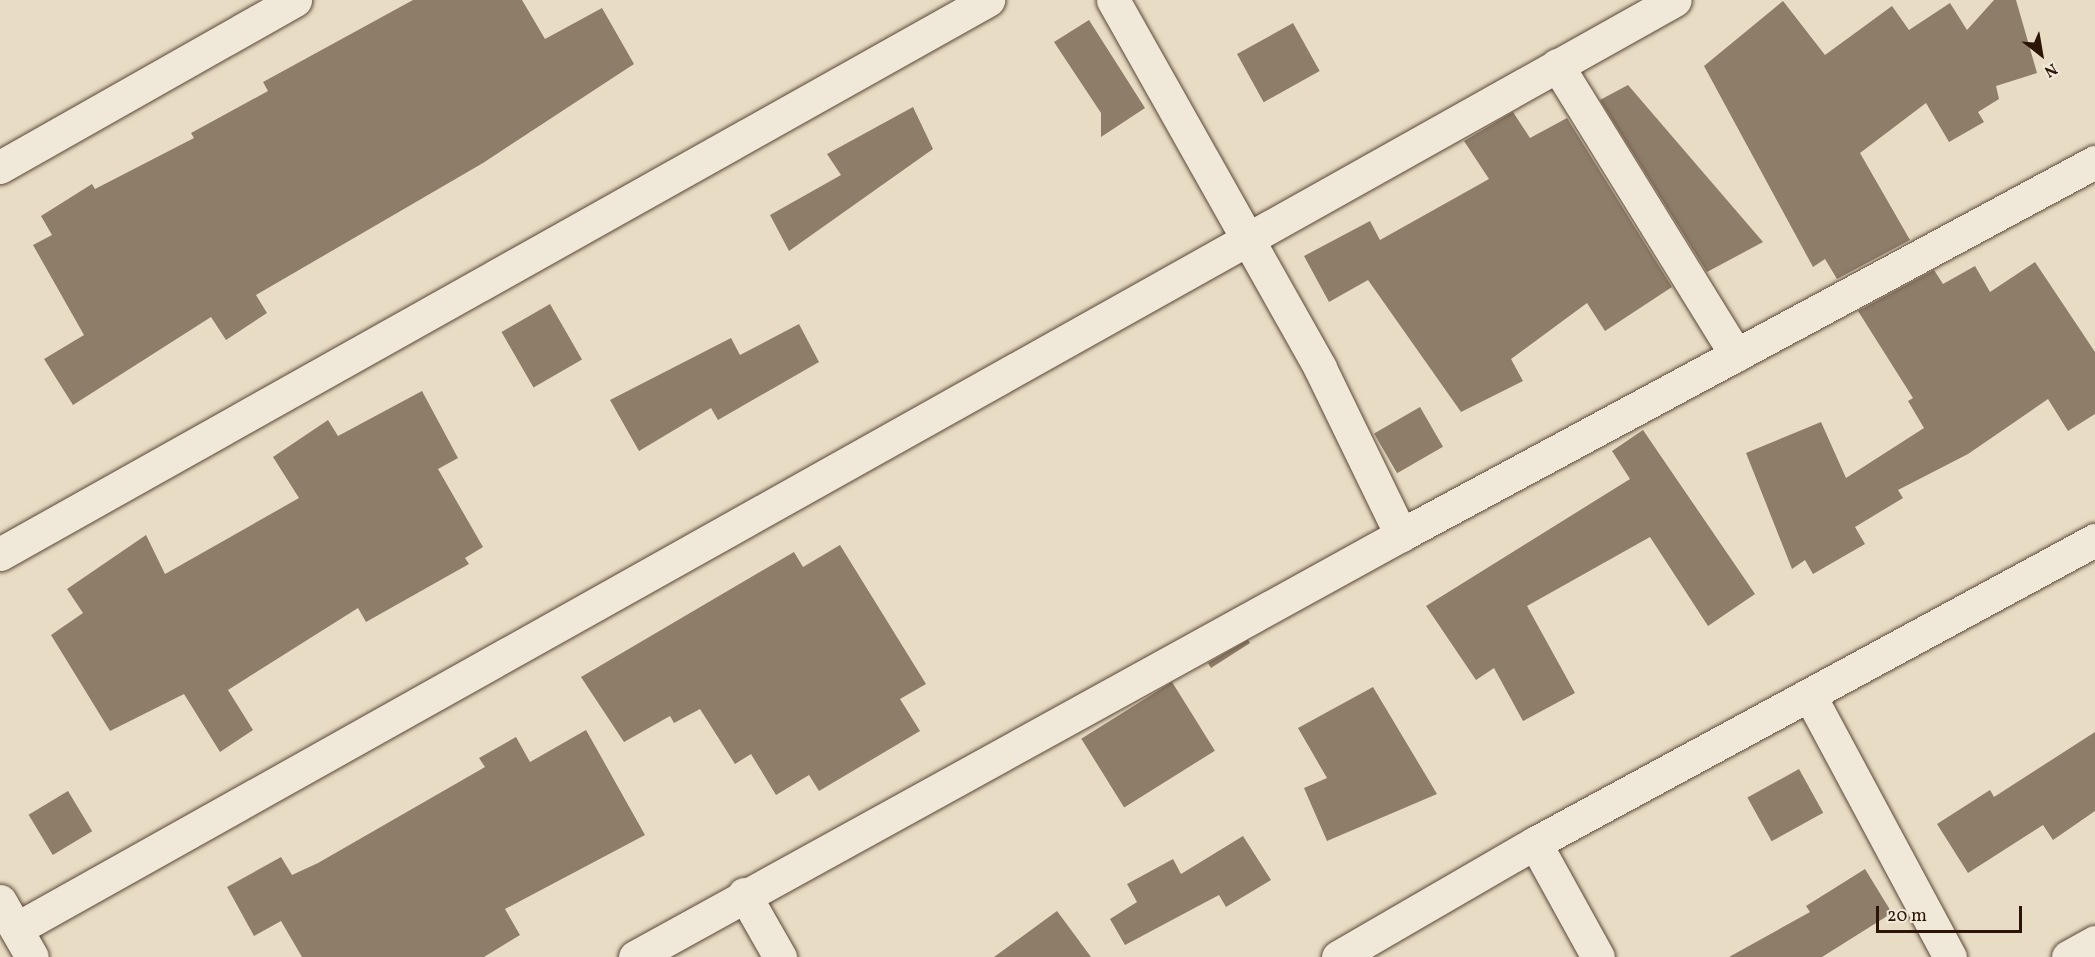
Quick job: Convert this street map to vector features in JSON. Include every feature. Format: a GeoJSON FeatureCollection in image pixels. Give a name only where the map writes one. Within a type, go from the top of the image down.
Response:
{"type":"FeatureCollection","features":[{"type":"Feature","properties":{"kind":"street"},"geometry":{"type":"LineString","coordinates":[[0,167],[252,10],[295,0]]}},
{"type":"Feature","properties":{"kind":"street"},"geometry":{"type":"LineString","coordinates":[[0,554],[988,0]]}},
{"type":"Feature","properties":{"kind":"street"},"geometry":{"type":"LineString","coordinates":[[1113,0],[1184,122],[1243,238],[1320,368],[1401,535]]}},
{"type":"Feature","properties":{"kind":"street"},"geometry":{"type":"LineString","coordinates":[[0,901],[24,943],[1243,238],[1676,0]]}},
{"type":"Feature","properties":{"kind":"street"},"geometry":{"type":"LineString","coordinates":[[1557,65],[1736,355]]}},
{"type":"Feature","properties":{"kind":"street"},"geometry":{"type":"LineString","coordinates":[[635,957],[744,894],[1401,535],[2095,162]]}},
{"type":"Feature","properties":{"kind":"street"},"geometry":{"type":"LineString","coordinates":[[1338,957],[1535,843],[1811,698],[2095,540]]}},
{"type":"Feature","properties":{"kind":"street"},"geometry":{"type":"LineString","coordinates":[[1811,698],[1950,957]]}},
{"type":"Feature","properties":{"kind":"street"},"geometry":{"type":"LineString","coordinates":[[1535,843],[1598,957]]}},
{"type":"Feature","properties":{"kind":"street"},"geometry":{"type":"LineString","coordinates":[[744,894],[780,957]]}},
{"type":"Feature","properties":{"kind":"street"},"geometry":{"type":"LineString","coordinates":[[2068,957],[2095,942]]}},
{"type":"Feature","properties":{"kind":"building"},"geometry":{"type":"Polygon","coordinates":[[[413,0],[522,0],[545,39],[602,8],[634,64],[483,163],[256,295],[267,313],[226,340],[211,317],[73,405],[44,359],[84,335],[33,245],[52,235],[41,216],[92,184],[95,189],[194,138],[191,133],[268,91],[263,82],[413,0]]]}},
{"type":"Feature","properties":{"kind":"building"},"geometry":{"type":"Polygon","coordinates":[[[1994,0],[2016,0],[2037,73],[1996,86],[1999,99],[1978,112],[1984,122],[1949,142],[1926,103],[1860,153],[1910,240],[1837,279],[1825,259],[1813,267],[1704,66],[1783,1],[1825,55],[1892,6],[1909,30],[1950,3],[1967,30],[1994,0]]]}},
{"type":"Feature","properties":{"kind":"building"},"geometry":{"type":"Polygon","coordinates":[[[1089,20],[1145,108],[1101,137],[1101,113],[1054,42],[1089,20]]]}},
{"type":"Feature","properties":{"kind":"building"},"geometry":{"type":"Polygon","coordinates":[[[1293,23],[1320,71],[1264,102],[1237,54],[1293,23]]]}},
{"type":"Feature","properties":{"kind":"building"},"geometry":{"type":"Polygon","coordinates":[[[1628,85],[1763,242],[1707,272],[1600,100],[1628,85]]]}},
{"type":"Feature","properties":{"kind":"building"},"geometry":{"type":"Polygon","coordinates":[[[913,107],[933,149],[789,251],[770,215],[841,175],[827,154],[913,107]]]}},
{"type":"Feature","properties":{"kind":"building"},"geometry":{"type":"Polygon","coordinates":[[[1513,112],[1530,138],[1567,118],[1672,287],[1605,331],[1587,303],[1511,359],[1523,381],[1461,412],[1368,280],[1329,302],[1304,256],[1370,221],[1380,240],[1489,179],[1464,141],[1513,112]]]}},
{"type":"Feature","properties":{"kind":"building"},"geometry":{"type":"Polygon","coordinates":[[[2035,262],[2095,352],[2095,414],[2068,431],[2048,399],[1968,454],[1898,490],[1903,498],[1855,527],[1865,544],[1813,574],[1805,560],[1792,569],[1746,453],[1821,422],[1846,478],[1924,428],[1908,401],[1913,398],[1858,311],[1934,270],[1943,284],[1975,266],[1990,292],[2035,262]]]}},
{"type":"Feature","properties":{"kind":"building"},"geometry":{"type":"Polygon","coordinates":[[[550,304],[582,359],[534,387],[502,332],[550,304]]]}},
{"type":"Feature","properties":{"kind":"building"},"geometry":{"type":"Polygon","coordinates":[[[799,324],[819,362],[718,420],[711,408],[639,451],[610,400],[731,338],[740,355],[799,324]]]}},
{"type":"Feature","properties":{"kind":"building"},"geometry":{"type":"Polygon","coordinates":[[[422,391],[458,458],[438,469],[483,547],[465,558],[469,564],[366,622],[358,608],[228,690],[253,730],[220,752],[184,694],[110,731],[51,635],[83,613],[67,589],[146,535],[165,574],[299,498],[273,457],[328,420],[338,436],[422,391]]]}},
{"type":"Feature","properties":{"kind":"building"},"geometry":{"type":"Polygon","coordinates":[[[1420,407],[1443,447],[1397,473],[1374,434],[1420,407]]]}},
{"type":"Feature","properties":{"kind":"building"},"geometry":{"type":"Polygon","coordinates":[[[1643,430],[1755,594],[1708,626],[1650,537],[1527,606],[1575,693],[1523,721],[1494,668],[1476,680],[1426,606],[1630,479],[1612,451],[1643,430]]]}},
{"type":"Feature","properties":{"kind":"building"},"geometry":{"type":"Polygon","coordinates":[[[840,545],[926,684],[900,699],[920,731],[819,791],[809,775],[776,795],[751,754],[735,764],[700,709],[674,723],[670,716],[624,742],[581,677],[794,552],[803,567],[840,545]]]}},
{"type":"Feature","properties":{"kind":"building"},"geometry":{"type":"Polygon","coordinates":[[[1248,640],[1250,643],[1211,668],[1208,663],[1248,640]]]}},
{"type":"Feature","properties":{"kind":"building"},"geometry":{"type":"Polygon","coordinates":[[[1172,682],[1215,751],[1124,807],[1081,739],[1172,682]]]}},
{"type":"Feature","properties":{"kind":"building"},"geometry":{"type":"Polygon","coordinates":[[[1373,687],[1437,794],[1327,841],[1304,788],[1327,778],[1298,728],[1373,687]]]}},
{"type":"Feature","properties":{"kind":"building"},"geometry":{"type":"Polygon","coordinates":[[[586,730],[645,835],[505,909],[520,935],[484,957],[302,957],[281,921],[254,936],[227,887],[281,857],[292,875],[318,863],[485,767],[479,758],[516,737],[530,762],[586,730]]]}},
{"type":"Feature","properties":{"kind":"building"},"geometry":{"type":"Polygon","coordinates":[[[2095,732],[2095,811],[2053,840],[2043,825],[1968,873],[1937,824],[1990,790],[1994,797],[2095,732]]]}},
{"type":"Feature","properties":{"kind":"building"},"geometry":{"type":"Polygon","coordinates":[[[1799,769],[1823,813],[1772,841],[1747,798],[1799,769]]]}},
{"type":"Feature","properties":{"kind":"building"},"geometry":{"type":"Polygon","coordinates":[[[68,791],[92,831],[53,855],[29,815],[68,791]]]}},
{"type":"Feature","properties":{"kind":"building"},"geometry":{"type":"Polygon","coordinates":[[[1243,836],[1271,880],[1226,907],[1219,895],[1125,945],[1110,919],[1137,902],[1127,884],[1173,859],[1181,874],[1243,836]]]}},
{"type":"Feature","properties":{"kind":"building"},"geometry":{"type":"Polygon","coordinates":[[[1865,869],[1892,913],[1822,957],[1729,957],[1810,912],[1806,906],[1865,869]]]}},
{"type":"Feature","properties":{"kind":"building"},"geometry":{"type":"Polygon","coordinates":[[[1057,911],[1091,957],[994,957],[1057,911]]]}}]}
